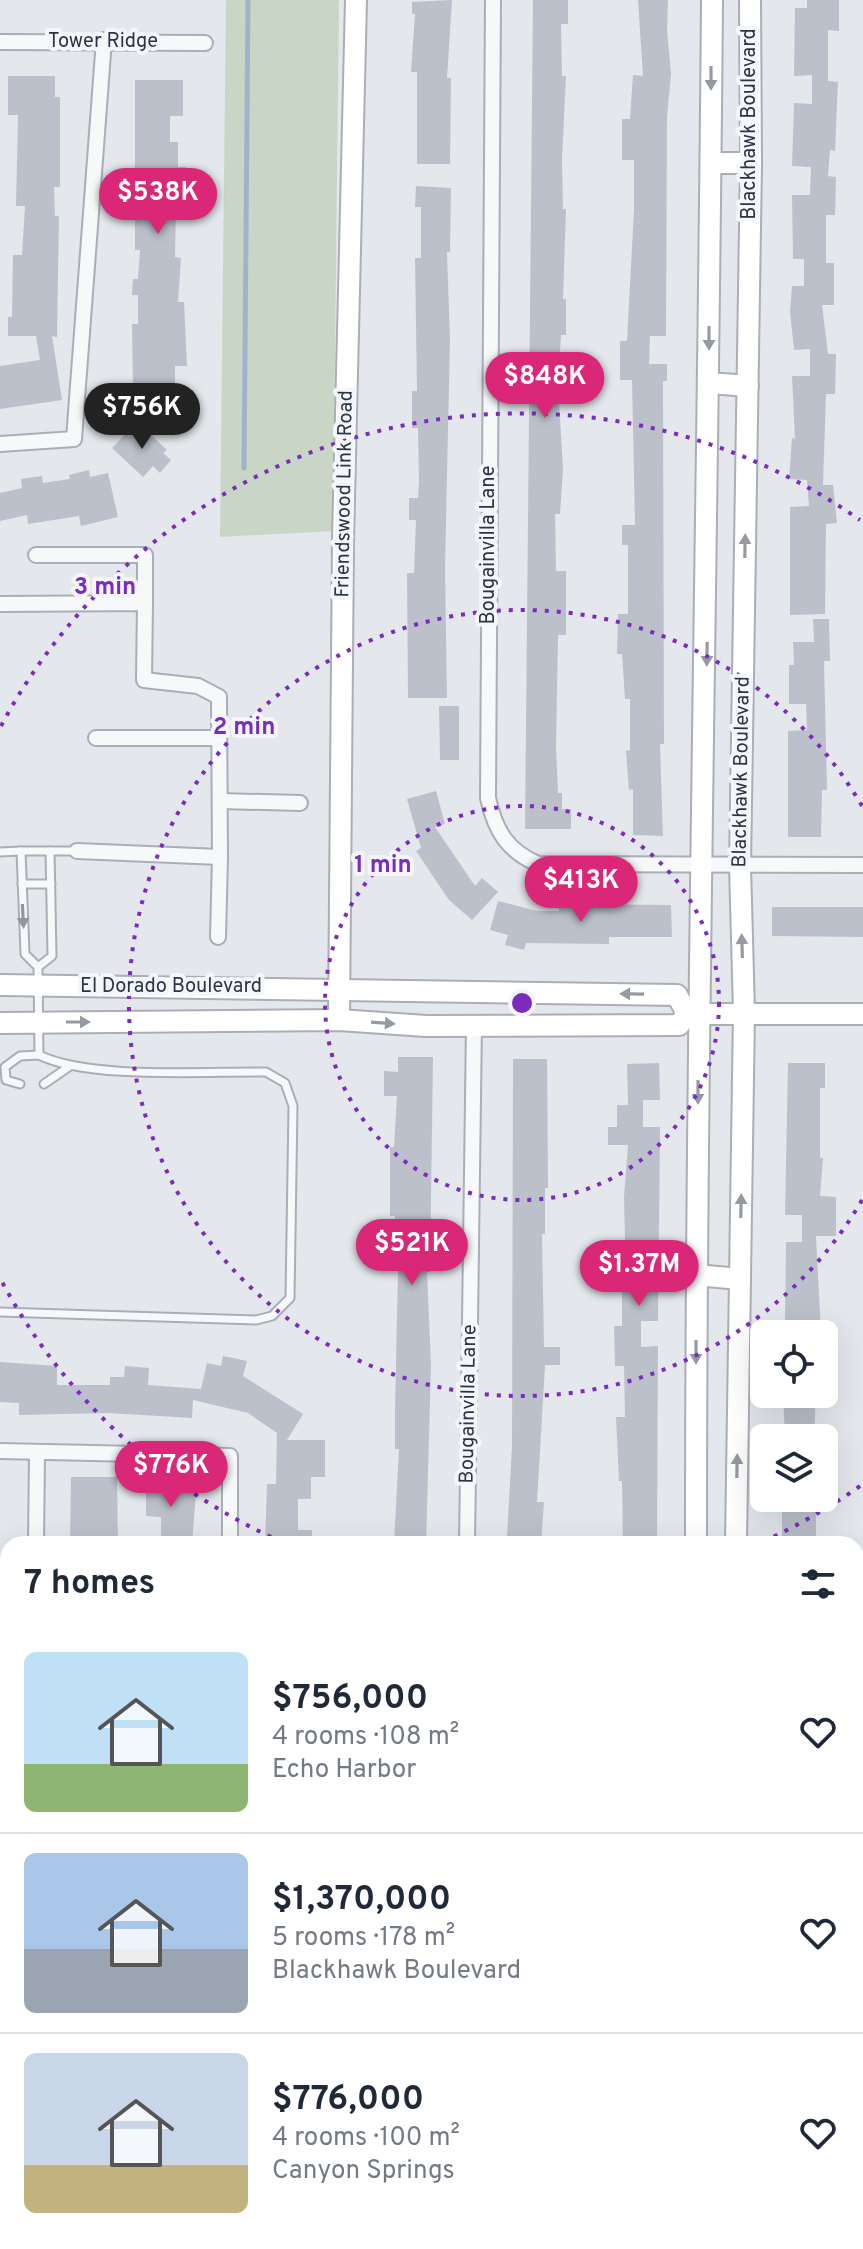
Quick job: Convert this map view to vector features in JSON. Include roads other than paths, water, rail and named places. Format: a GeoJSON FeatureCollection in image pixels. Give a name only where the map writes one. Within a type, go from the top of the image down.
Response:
{"type":"FeatureCollection","features":[{"type":"Feature","properties":{"kind":"main road","name":"Friendswood Link Road"},"geometry":{"type":"LineString","coordinates":[[339,1020],[342,988],[343,539],[356,0]]}},
{"type":"Feature","properties":{"kind":"main road","name":"Blackhawk Boulevard"},"geometry":{"type":"LineString","coordinates":[[696,1536],[693,1014],[703,866],[708,601],[712,0]]}},
{"type":"Feature","properties":{"kind":"main road","name":"Blackhawk Boulevard"},"geometry":{"type":"LineString","coordinates":[[736,1536],[744,1012],[740,866],[751,163],[750,0]]}},
{"type":"Feature","properties":{"kind":"main road"},"geometry":{"type":"LineString","coordinates":[[711,163],[751,163]]}},
{"type":"Feature","properties":{"kind":"main road"},"geometry":{"type":"LineString","coordinates":[[709,383],[748,386]]}},
{"type":"Feature","properties":{"kind":"main road"},"geometry":{"type":"LineString","coordinates":[[708,601],[745,603]]}},
{"type":"Feature","properties":{"kind":"main road","name":"El Dorado Boulevard"},"geometry":{"type":"LineString","coordinates":[[0,985],[39,977],[342,988]]}},
{"type":"Feature","properties":{"kind":"main road"},"geometry":{"type":"LineString","coordinates":[[342,988],[677,995],[693,1014]]}},
{"type":"Feature","properties":{"kind":"main road"},"geometry":{"type":"LineString","coordinates":[[339,1020],[426,1026],[679,1025],[693,1014],[863,1014]]}},
{"type":"Feature","properties":{"kind":"main road","name":"El Dorado Boulevard"},"geometry":{"type":"LineString","coordinates":[[0,1023],[339,1020]]}},
{"type":"Feature","properties":{"kind":"main road"},"geometry":{"type":"LineString","coordinates":[[696,1275],[740,1279]]}},
{"type":"Feature","properties":{"kind":"street","name":"Bougainvilla Lane"},"geometry":{"type":"LineString","coordinates":[[493,0],[488,798],[493,823],[507,845],[538,864],[703,866]]}},
{"type":"Feature","properties":{"kind":"street","name":"Tower Ridge"},"geometry":{"type":"LineString","coordinates":[[0,42],[104,40],[205,43]]}},
{"type":"Feature","properties":{"kind":"street"},"geometry":{"type":"LineString","coordinates":[[0,444],[74,439],[104,40]]}},
{"type":"Feature","properties":{"kind":"street"},"geometry":{"type":"LineString","coordinates":[[36,555],[145,555],[144,680],[198,686],[219,697],[218,937]]}},
{"type":"Feature","properties":{"kind":"street"},"geometry":{"type":"LineString","coordinates":[[0,604],[145,603]]}},
{"type":"Feature","properties":{"kind":"street"},"geometry":{"type":"LineString","coordinates":[[96,738],[219,738]]}},
{"type":"Feature","properties":{"kind":"street"},"geometry":{"type":"LineString","coordinates":[[220,801],[300,803]]}},
{"type":"Feature","properties":{"kind":"street"},"geometry":{"type":"LineString","coordinates":[[77,851],[220,857]]}},
{"type":"Feature","properties":{"kind":"street"},"geometry":{"type":"LineString","coordinates":[[703,866],[863,865]]}},
{"type":"Feature","properties":{"kind":"street","name":"Bougainvilla Lane"},"geometry":{"type":"LineString","coordinates":[[467,1536],[474,1024]]}},
{"type":"Feature","properties":{"kind":"street"},"geometry":{"type":"LineString","coordinates":[[0,1451],[230,1456],[230,1536]]}},
{"type":"Feature","properties":{"kind":"street"},"geometry":{"type":"LineString","coordinates":[[36,1536],[37,1453]]}},
{"type":"Feature","properties":{"kind":"lane"},"geometry":{"type":"LineString","coordinates":[[21,851],[25,954],[39,977],[39,1055]]}},
{"type":"Feature","properties":{"kind":"lane"},"geometry":{"type":"LineString","coordinates":[[39,977],[52,956],[50,851]]}},
{"type":"Feature","properties":{"kind":"lane"},"geometry":{"type":"LineString","coordinates":[[0,852],[77,851]]}},
{"type":"Feature","properties":{"kind":"lane"},"geometry":{"type":"LineString","coordinates":[[22,884],[51,884]]}},
{"type":"Feature","properties":{"kind":"lane"},"geometry":{"type":"LineString","coordinates":[[0,1312],[256,1320],[272,1316],[290,1298],[293,1106],[285,1083],[266,1072],[70,1066],[39,1055],[20,1056],[5,1067],[6,1080],[20,1084]]}},
{"type":"Feature","properties":{"kind":"lane"},"geometry":{"type":"LineString","coordinates":[[44,1084],[70,1066]]}},
{"type":"Feature","properties":{"kind":"waterway"},"geometry":{"type":"LineString","coordinates":[[244,468],[248,0]]}}]}
